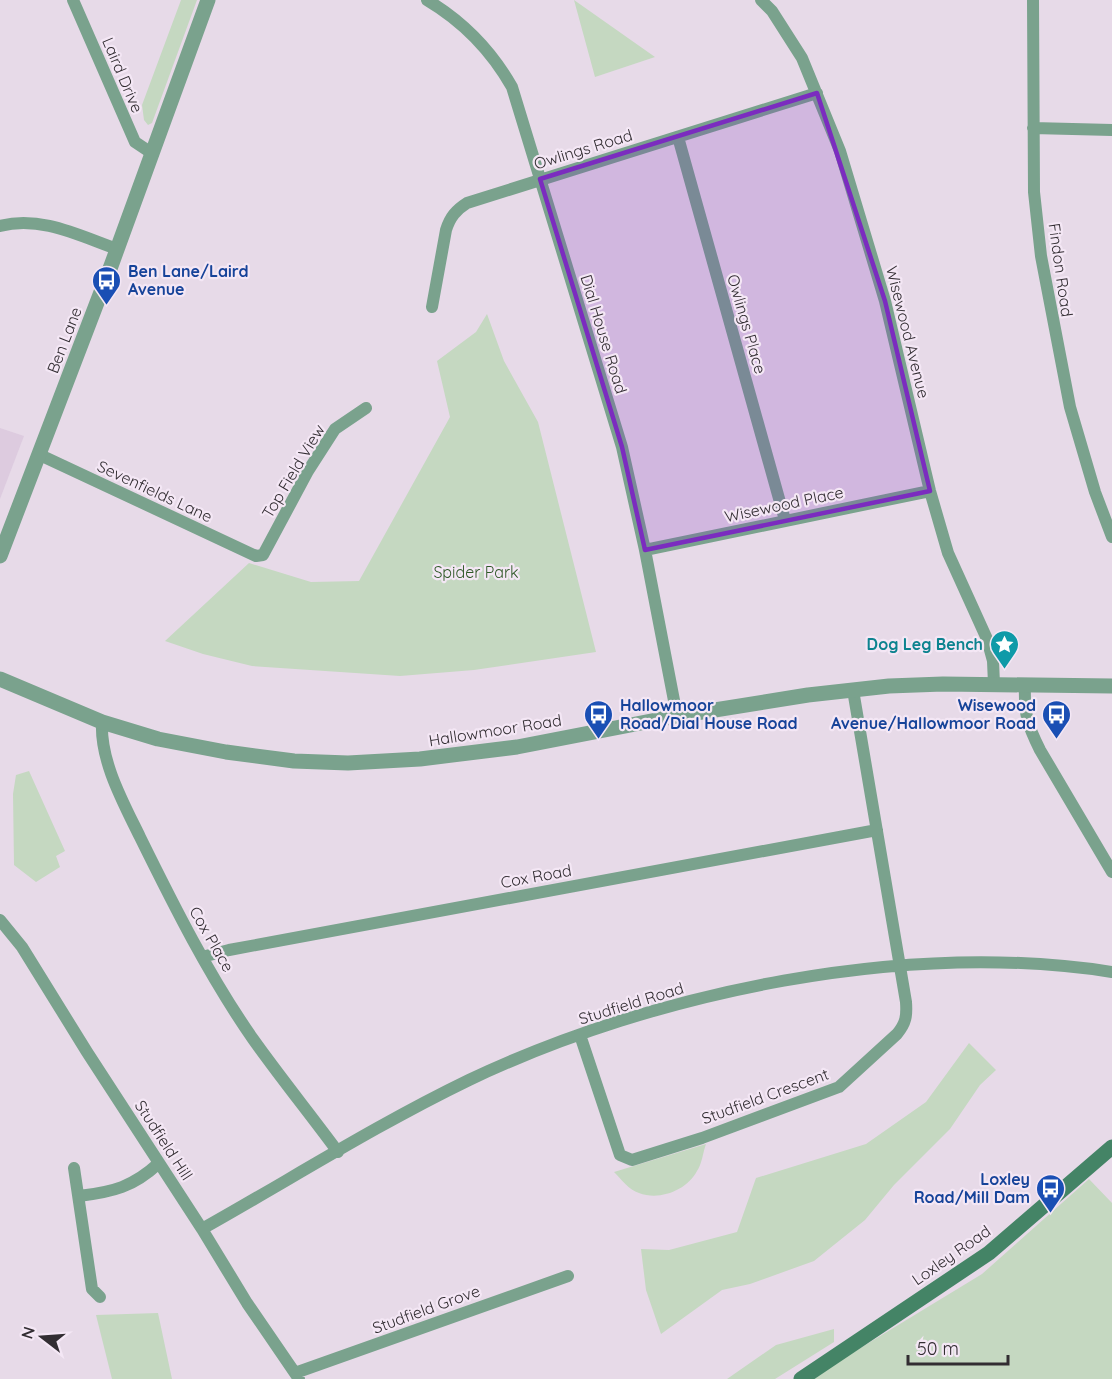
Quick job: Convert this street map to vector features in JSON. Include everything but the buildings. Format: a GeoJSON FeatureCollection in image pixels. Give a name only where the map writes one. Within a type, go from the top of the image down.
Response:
{"type":"FeatureCollection","features":[{"type":"Feature","properties":{"kind":"main road","name":"Loxley Road"},"geometry":{"type":"LineString","coordinates":[[801,1379],[989,1253],[1112,1147]]}},
{"type":"Feature","properties":{"kind":"street","name":"Laird Drive"},"geometry":{"type":"LineString","coordinates":[[73,0],[135,142],[153,154]]}},
{"type":"Feature","properties":{"kind":"street","name":"Ben Lane"},"geometry":{"type":"LineString","coordinates":[[0,556],[153,154],[207,0]]}},
{"type":"Feature","properties":{"kind":"street","name":"Dial House Road"},"geometry":{"type":"LineString","coordinates":[[427,0],[462,24],[498,63],[512,87],[621,447],[645,550],[676,716]]}},
{"type":"Feature","properties":{"kind":"street","name":"Wisewood Avenue"},"geometry":{"type":"LineString","coordinates":[[761,0],[772,11],[791,40],[817,93],[843,162],[885,301],[930,490],[948,553],[987,639],[993,661],[994,684]]}},
{"type":"Feature","properties":{"kind":"street","name":"Findon Road"},"geometry":{"type":"LineString","coordinates":[[1033,0],[1034,192],[1041,256],[1070,407],[1095,492],[1111,531]]}},
{"type":"Feature","properties":{"kind":"street","name":"Owlings Road"},"geometry":{"type":"LineString","coordinates":[[432,307],[446,230],[450,218],[467,202],[817,93]]}},
{"type":"Feature","properties":{"kind":"street"},"geometry":{"type":"LineString","coordinates":[[1033,128],[1112,130]]}},
{"type":"Feature","properties":{"kind":"street","name":"Owlings Place"},"geometry":{"type":"LineString","coordinates":[[678,137],[785,520]]}},
{"type":"Feature","properties":{"kind":"street"},"geometry":{"type":"LineString","coordinates":[[0,226],[26,222],[43,224],[117,249]]}},
{"type":"Feature","properties":{"kind":"street","name":"Top Field View"},"geometry":{"type":"LineString","coordinates":[[256,556],[263,555],[308,471],[335,429],[366,408]]}},
{"type":"Feature","properties":{"kind":"street","name":"Sevenfields Lane"},"geometry":{"type":"LineString","coordinates":[[40,455],[256,556]]}},
{"type":"Feature","properties":{"kind":"street","name":"Wisewood Place"},"geometry":{"type":"LineString","coordinates":[[645,550],[930,490]]}},
{"type":"Feature","properties":{"kind":"street","name":"Hallowmoor Road"},"geometry":{"type":"LineString","coordinates":[[0,679],[102,722],[192,747],[294,760],[348,763],[420,759],[517,747],[676,716],[808,694],[889,686],[994,684],[1112,686]]}},
{"type":"Feature","properties":{"kind":"street"},"geometry":{"type":"LineString","coordinates":[[1025,685],[1025,716],[1029,729],[1112,872]]}},
{"type":"Feature","properties":{"kind":"street","name":"Studfield Crescent"},"geometry":{"type":"LineString","coordinates":[[580,1035],[620,1155],[632,1160],[827,1092],[846,1083],[904,1026],[907,1016],[853,690]]}},
{"type":"Feature","properties":{"kind":"street","name":"Cox Place"},"geometry":{"type":"LineString","coordinates":[[102,722],[101,736],[104,751],[125,806],[166,891],[202,957],[253,1039],[338,1152]]}},
{"type":"Feature","properties":{"kind":"street","name":"Cox Road"},"geometry":{"type":"LineString","coordinates":[[202,957],[516,896],[877,830]]}},
{"type":"Feature","properties":{"kind":"street","name":"Studfield Hill"},"geometry":{"type":"LineString","coordinates":[[0,920],[22,947],[247,1303],[297,1376]]}},
{"type":"Feature","properties":{"kind":"street","name":"Studfield Road"},"geometry":{"type":"LineString","coordinates":[[202,1229],[427,1101],[470,1080],[521,1057],[642,1015],[728,993],[849,972],[899,966],[1006,962],[1112,972]]}},
{"type":"Feature","properties":{"kind":"street"},"geometry":{"type":"LineString","coordinates":[[79,1196],[109,1193],[128,1186],[159,1163]]}},
{"type":"Feature","properties":{"kind":"street"},"geometry":{"type":"LineString","coordinates":[[74,1168],[92,1289],[100,1297]]}},
{"type":"Feature","properties":{"kind":"street","name":"Studfield Grove"},"geometry":{"type":"LineString","coordinates":[[297,1376],[568,1276]]}},
{"type":"Feature","properties":{"kind":"highlighted area"},"geometry":{"type":"Polygon","coordinates":[[[817,93],[885,301],[930,491],[645,550],[622,447],[540,179],[817,93]]]}},
{"type":"Feature","properties":{"kind":"shaded area"},"geometry":{"type":"Polygon","coordinates":[[[0,428],[24,436],[0,499],[0,428]]]}},
{"type":"Feature","properties":{"kind":"green space"},"geometry":{"type":"Polygon","coordinates":[[[181,0],[197,0],[152,123],[148,125],[144,120],[142,105],[181,0]]]}},
{"type":"Feature","properties":{"kind":"green space"},"geometry":{"type":"Polygon","coordinates":[[[574,0],[655,57],[595,77],[574,0]]]}},
{"type":"Feature","properties":{"kind":"green space","name":"Spider Park"},"geometry":{"type":"Polygon","coordinates":[[[487,314],[504,361],[538,422],[596,652],[474,670],[400,676],[252,666],[203,654],[165,641],[249,563],[311,582],[359,581],[450,417],[437,361],[476,332],[487,314]]]}},
{"type":"Feature","properties":{"kind":"green space"},"geometry":{"type":"Polygon","coordinates":[[[29,771],[65,851],[56,856],[60,867],[36,882],[14,865],[13,794],[16,775],[29,771]]]}},
{"type":"Feature","properties":{"kind":"green space"},"geometry":{"type":"Polygon","coordinates":[[[969,1043],[996,1070],[980,1085],[950,1129],[894,1185],[865,1220],[814,1261],[750,1284],[722,1290],[661,1334],[646,1290],[641,1249],[669,1250],[737,1232],[756,1178],[866,1144],[926,1102],[969,1043]]]}},
{"type":"Feature","properties":{"kind":"green space"},"geometry":{"type":"Polygon","coordinates":[[[706,1144],[700,1165],[692,1178],[687,1184],[664,1195],[656,1196],[635,1192],[614,1172],[706,1144]]]}},
{"type":"Feature","properties":{"kind":"green space"},"geometry":{"type":"Polygon","coordinates":[[[1089,1179],[1112,1203],[1112,1379],[814,1379],[839,1361],[982,1274],[1089,1179]]]}},
{"type":"Feature","properties":{"kind":"green space"},"geometry":{"type":"Polygon","coordinates":[[[158,1313],[172,1379],[112,1379],[96,1315],[158,1313]]]}},
{"type":"Feature","properties":{"kind":"green space"},"geometry":{"type":"Polygon","coordinates":[[[834,1329],[834,1342],[775,1379],[727,1379],[776,1345],[834,1329]]]}},
{"type":"Feature","properties":{"kind":"place","name":"Ben Lane/Laird Avenue"},"geometry":{"type":"Point","coordinates":[107,306]}},
{"type":"Feature","properties":{"kind":"place","name":"Dog Leg Bench"},"geometry":{"type":"Point","coordinates":[1004,670]}},
{"type":"Feature","properties":{"kind":"place","name":"Hallowmoor Road/Dial House Road"},"geometry":{"type":"Point","coordinates":[599,740]}},
{"type":"Feature","properties":{"kind":"place","name":"Wisewood Avenue/Hallowmoor Road"},"geometry":{"type":"Point","coordinates":[1057,740]}},
{"type":"Feature","properties":{"kind":"place","name":"Loxley Road/Mill Dam"},"geometry":{"type":"Point","coordinates":[1051,1214]}}]}
